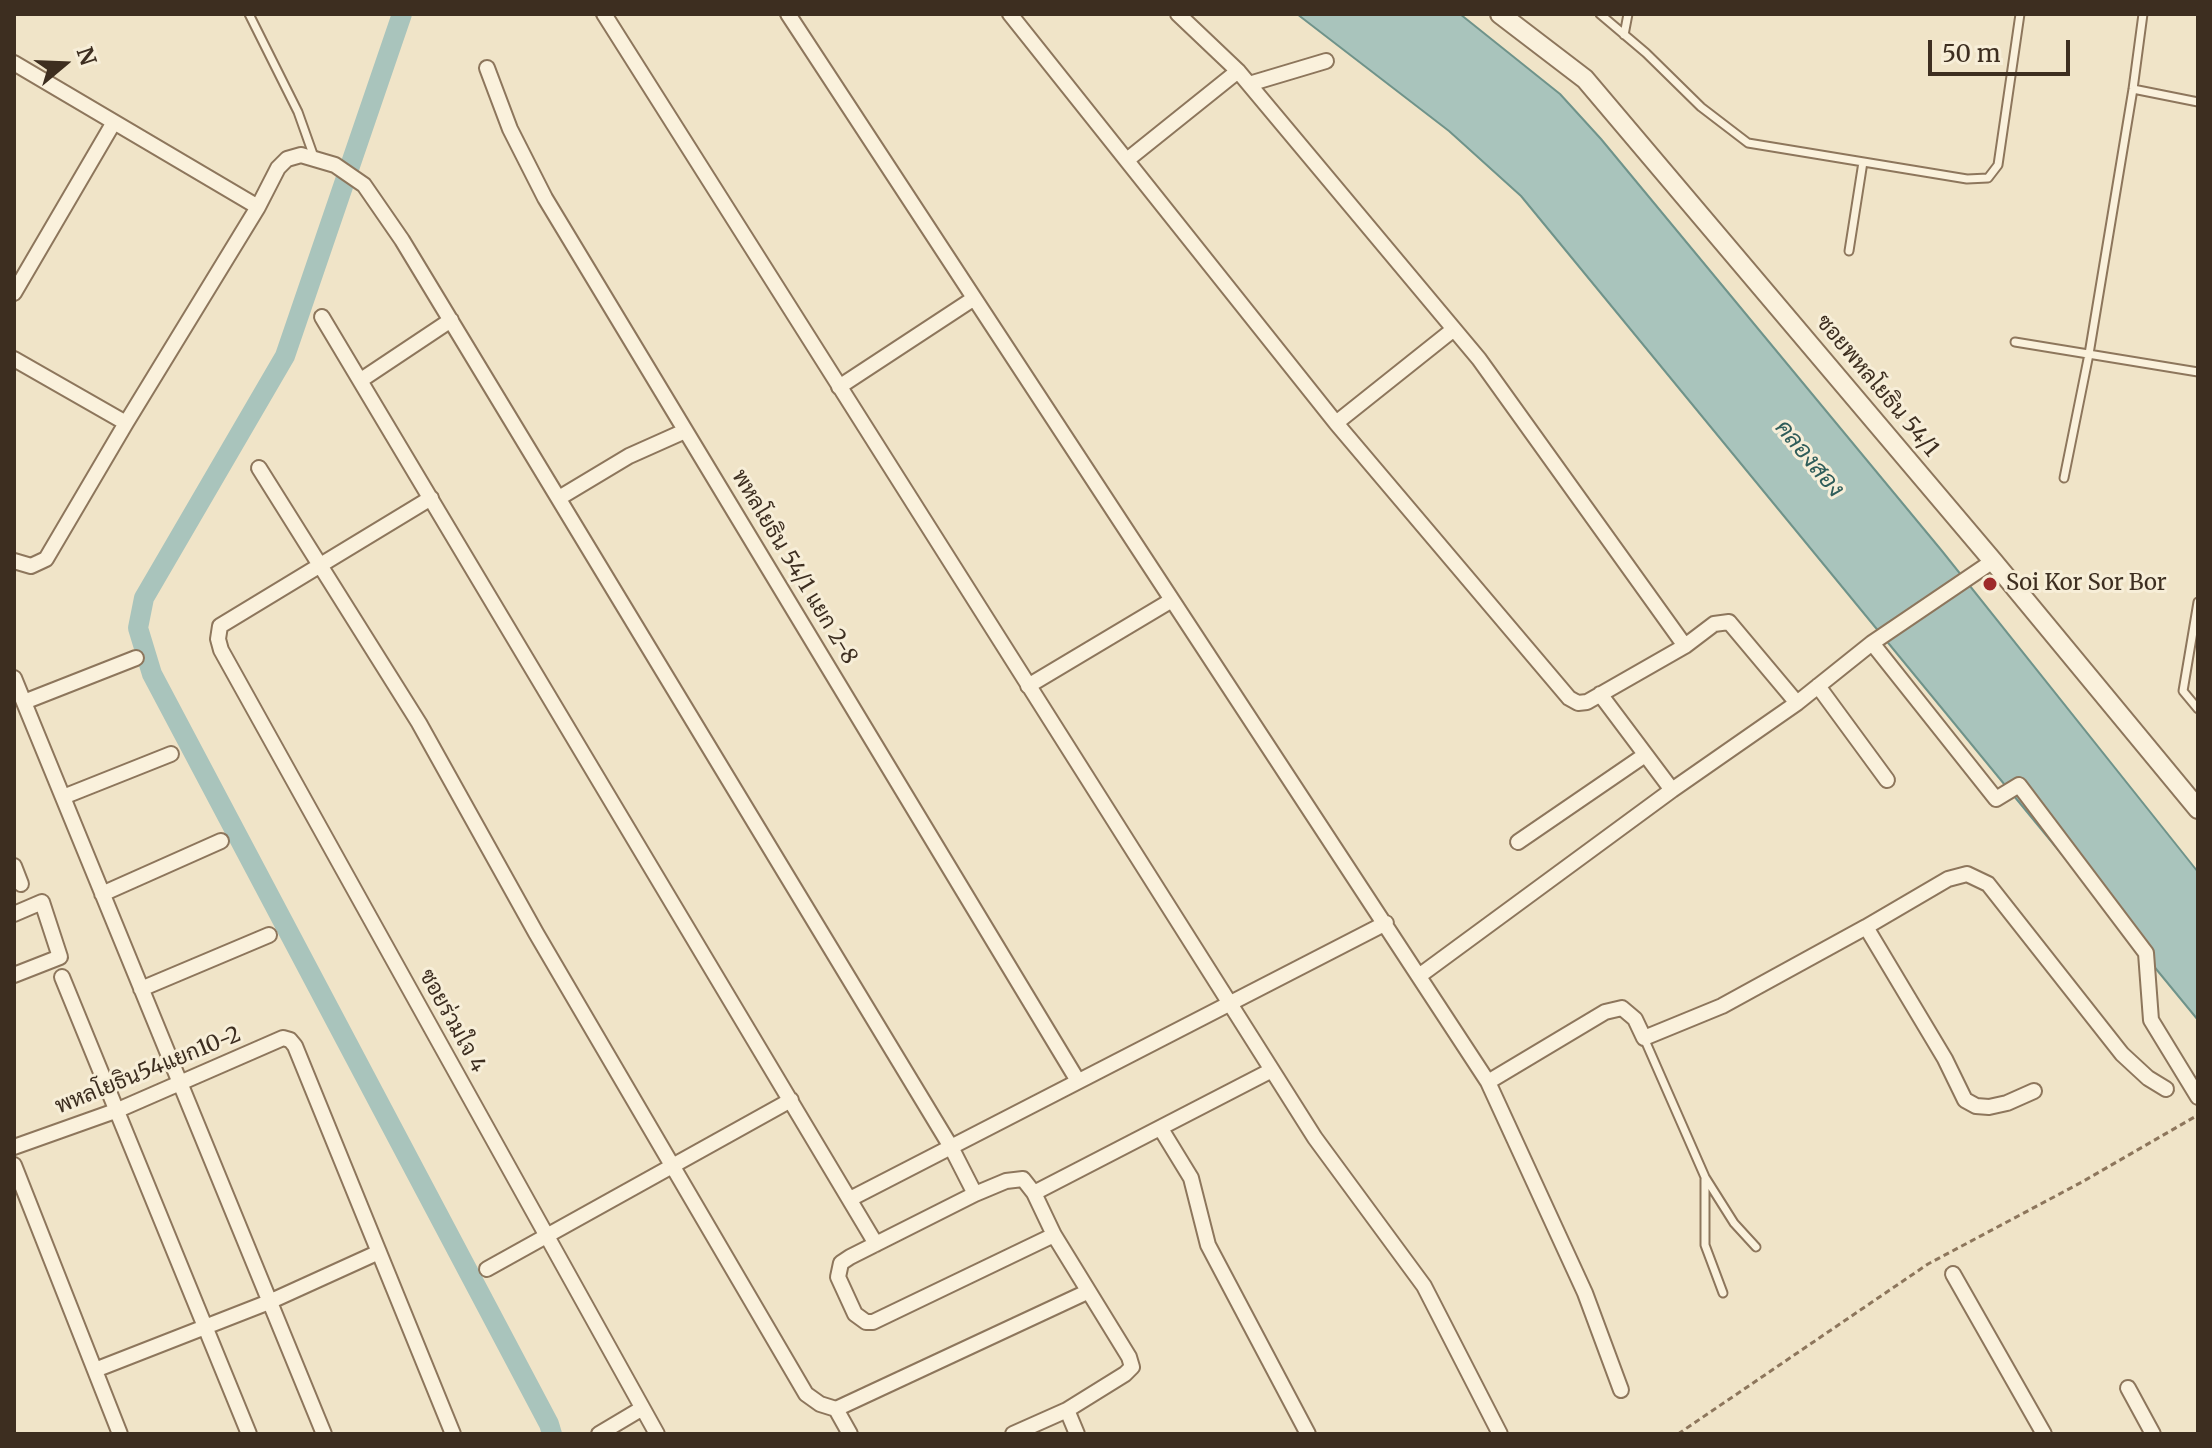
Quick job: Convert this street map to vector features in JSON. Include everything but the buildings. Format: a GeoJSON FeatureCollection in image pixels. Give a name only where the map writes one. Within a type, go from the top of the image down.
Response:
{"type":"FeatureCollection","features":[{"type":"Feature","properties":{"kind":"street"},"geometry":{"type":"LineString","coordinates":[[604,14],[1315,1138],[1424,1286],[1500,1434]]}},
{"type":"Feature","properties":{"kind":"street"},"geometry":{"type":"LineString","coordinates":[[788,14],[1488,1082],[1585,1293],[1621,1390]]}},
{"type":"Feature","properties":{"kind":"street"},"geometry":{"type":"LineString","coordinates":[[1010,14],[1336,423],[1560,689],[1578,703],[1587,702],[1685,646],[1714,624],[1729,622],[1797,703]]}},
{"type":"Feature","properties":{"kind":"street"},"geometry":{"type":"LineString","coordinates":[[1178,14],[1238,71],[1479,359],[1685,646]]}},
{"type":"Feature","properties":{"kind":"street","name":"ซอยพหลโยธิน 54/1"},"geometry":{"type":"LineString","coordinates":[[1500,14],[1585,79],[1993,561],[2198,809]]}},
{"type":"Feature","properties":{"kind":"street"},"geometry":{"type":"LineString","coordinates":[[1249,84],[1326,61]]}},
{"type":"Feature","properties":{"kind":"street"},"geometry":{"type":"LineString","coordinates":[[14,63],[258,207]]}},
{"type":"Feature","properties":{"kind":"street","name":"พหลโยธิน 54/1 แยก 2-8"},"geometry":{"type":"LineString","coordinates":[[487,68],[510,129],[545,198],[1078,1081]]}},
{"type":"Feature","properties":{"kind":"street"},"geometry":{"type":"LineString","coordinates":[[1127,160],[1238,71]]}},
{"type":"Feature","properties":{"kind":"street"},"geometry":{"type":"LineString","coordinates":[[14,293],[114,122]]}},
{"type":"Feature","properties":{"kind":"street"},"geometry":{"type":"LineString","coordinates":[[14,561],[31,566],[46,559],[258,207],[278,168],[287,159],[301,155],[335,165],[364,185],[380,205],[951,1147],[975,1194]]}},
{"type":"Feature","properties":{"kind":"street"},"geometry":{"type":"LineString","coordinates":[[839,387],[973,299]]}},
{"type":"Feature","properties":{"kind":"street"},"geometry":{"type":"LineString","coordinates":[[322,317],[876,1244]]}},
{"type":"Feature","properties":{"kind":"street"},"geometry":{"type":"LineString","coordinates":[[361,380],[451,320]]}},
{"type":"Feature","properties":{"kind":"street"},"geometry":{"type":"LineString","coordinates":[[1336,423],[1454,329]]}},
{"type":"Feature","properties":{"kind":"street"},"geometry":{"type":"LineString","coordinates":[[14,359],[126,423]]}},
{"type":"Feature","properties":{"kind":"street"},"geometry":{"type":"LineString","coordinates":[[559,498],[618,462],[685,431]]}},
{"type":"Feature","properties":{"kind":"street"},"geometry":{"type":"LineString","coordinates":[[259,468],[419,723],[536,933],[806,1394],[820,1404],[836,1409],[1087,1292]]}},
{"type":"Feature","properties":{"kind":"street"},"geometry":{"type":"LineString","coordinates":[[321,566],[431,498]]}},
{"type":"Feature","properties":{"kind":"street"},"geometry":{"type":"LineString","coordinates":[[1419,976],[1672,790],[1797,703],[1872,643],[1993,561]]}},
{"type":"Feature","properties":{"kind":"street","name":"ซอยร่วมใจ 4"},"geometry":{"type":"LineString","coordinates":[[321,566],[220,626],[218,639],[221,650],[657,1434]]}},
{"type":"Feature","properties":{"kind":"street"},"geometry":{"type":"LineString","coordinates":[[1028,686],[1172,600]]}},
{"type":"Feature","properties":{"kind":"street"},"geometry":{"type":"LineString","coordinates":[[1872,643],[1996,799],[2019,785],[2146,953],[2151,1020],[2198,1097]]}},
{"type":"Feature","properties":{"kind":"street"},"geometry":{"type":"LineString","coordinates":[[24,702],[136,658]]}},
{"type":"Feature","properties":{"kind":"street"},"geometry":{"type":"LineString","coordinates":[[14,678],[324,1434]]}},
{"type":"Feature","properties":{"kind":"street"},"geometry":{"type":"LineString","coordinates":[[1818,686],[1887,780]]}},
{"type":"Feature","properties":{"kind":"street"},"geometry":{"type":"LineString","coordinates":[[1600,694],[1672,790]]}},
{"type":"Feature","properties":{"kind":"street"},"geometry":{"type":"LineString","coordinates":[[63,797],[171,754]]}},
{"type":"Feature","properties":{"kind":"street"},"geometry":{"type":"LineString","coordinates":[[1518,842],[1645,755]]}},
{"type":"Feature","properties":{"kind":"street"},"geometry":{"type":"LineString","coordinates":[[102,894],[221,841]]}},
{"type":"Feature","properties":{"kind":"street"},"geometry":{"type":"LineString","coordinates":[[14,866],[21,884]]}},
{"type":"Feature","properties":{"kind":"street"},"geometry":{"type":"LineString","coordinates":[[1488,1082],[1605,1012],[1622,1008],[1635,1019],[1644,1038],[1722,1006],[1948,879],[1967,874],[1988,884],[2122,1054],[2148,1078],[2166,1089]]}},
{"type":"Feature","properties":{"kind":"street"},"geometry":{"type":"LineString","coordinates":[[14,914],[42,902],[60,957],[14,975]]}},
{"type":"Feature","properties":{"kind":"street"},"geometry":{"type":"LineString","coordinates":[[850,1199],[1386,923]]}},
{"type":"Feature","properties":{"kind":"street"},"geometry":{"type":"LineString","coordinates":[[1866,927],[1945,1059],[1965,1100],[1976,1106],[1989,1107],[2034,1091]]}},
{"type":"Feature","properties":{"kind":"street"},"geometry":{"type":"LineString","coordinates":[[141,989],[269,935]]}},
{"type":"Feature","properties":{"kind":"street"},"geometry":{"type":"LineString","coordinates":[[62,977],[249,1434]]}},
{"type":"Feature","properties":{"kind":"street","name":"พหลโยธิน54แยก10-2"},"geometry":{"type":"LineString","coordinates":[[14,1147],[118,1110],[283,1038],[290,1040],[379,1252]]}},
{"type":"Feature","properties":{"kind":"street"},"geometry":{"type":"LineString","coordinates":[[1034,1193],[1272,1070]]}},
{"type":"Feature","properties":{"kind":"street"},"geometry":{"type":"LineString","coordinates":[[487,1269],[791,1100]]}},
{"type":"Feature","properties":{"kind":"street"},"geometry":{"type":"LineString","coordinates":[[1161,1129],[1191,1178],[1208,1245],[1308,1434]]}},
{"type":"Feature","properties":{"kind":"street"},"geometry":{"type":"LineString","coordinates":[[14,1165],[120,1434]]}},
{"type":"Feature","properties":{"kind":"street"},"geometry":{"type":"LineString","coordinates":[[1013,1434],[1067,1410],[1132,1367],[1129,1357],[1054,1235],[1034,1193],[1023,1179],[1016,1178],[975,1194],[841,1263],[838,1270],[841,1285],[855,1314],[866,1322],[879,1320],[1054,1235]]}},
{"type":"Feature","properties":{"kind":"street"},"geometry":{"type":"LineString","coordinates":[[95,1370],[269,1302],[379,1252],[453,1434]]}},
{"type":"Feature","properties":{"kind":"street"},"geometry":{"type":"LineString","coordinates":[[1953,1274],[2044,1434]]}},
{"type":"Feature","properties":{"kind":"street"},"geometry":{"type":"LineString","coordinates":[[2128,1388],[2153,1434]]}},
{"type":"Feature","properties":{"kind":"street"},"geometry":{"type":"LineString","coordinates":[[599,1434],[641,1409]]}},
{"type":"Feature","properties":{"kind":"street"},"geometry":{"type":"LineString","coordinates":[[836,1409],[850,1434]]}},
{"type":"Feature","properties":{"kind":"street"},"geometry":{"type":"LineString","coordinates":[[1067,1410],[1077,1434]]}},
{"type":"Feature","properties":{"kind":"lane"},"geometry":{"type":"LineString","coordinates":[[249,14],[298,112],[314,157]]}},
{"type":"Feature","properties":{"kind":"lane"},"geometry":{"type":"LineString","coordinates":[[1600,14],[1701,107],[1748,143],[1967,179],[1988,178],[1998,165],[2020,14]]}},
{"type":"Feature","properties":{"kind":"lane"},"geometry":{"type":"LineString","coordinates":[[1624,35],[1628,14]]}},
{"type":"Feature","properties":{"kind":"lane"},"geometry":{"type":"LineString","coordinates":[[2064,478],[2089,354],[2143,14]]}},
{"type":"Feature","properties":{"kind":"lane"},"geometry":{"type":"LineString","coordinates":[[2133,89],[2198,102]]}},
{"type":"Feature","properties":{"kind":"lane"},"geometry":{"type":"LineString","coordinates":[[1849,251],[1863,162]]}},
{"type":"Feature","properties":{"kind":"lane"},"geometry":{"type":"LineString","coordinates":[[2015,342],[2198,372]]}},
{"type":"Feature","properties":{"kind":"lane"},"geometry":{"type":"LineString","coordinates":[[2198,602],[2183,691],[2198,709]]}},
{"type":"Feature","properties":{"kind":"lane"},"geometry":{"type":"LineString","coordinates":[[1644,1038],[1705,1177],[1734,1223],[1756,1247]]}},
{"type":"Feature","properties":{"kind":"lane"},"geometry":{"type":"LineString","coordinates":[[1705,1177],[1705,1245],[1723,1293]]}},
{"type":"Feature","properties":{"kind":"path"},"geometry":{"type":"LineString","coordinates":[[1678,1434],[1928,1264],[2082,1182],[2198,1115]]}},
{"type":"Feature","properties":{"kind":"water","name":"คลองสอง"},"geometry":{"type":"Polygon","coordinates":[[[1297,14],[1460,14],[1560,94],[1601,139],[1942,551],[2198,872],[2198,1020],[1521,196],[1449,131],[1297,14]]]}},
{"type":"Feature","properties":{"kind":"waterway"},"geometry":{"type":"LineString","coordinates":[[402,14],[285,356],[144,598],[138,628],[152,674],[552,1434]]}},
{"type":"Feature","properties":{"kind":"place","name":"Soi Kor Sor Bor"},"geometry":{"type":"Point","coordinates":[1990,584]}}]}
